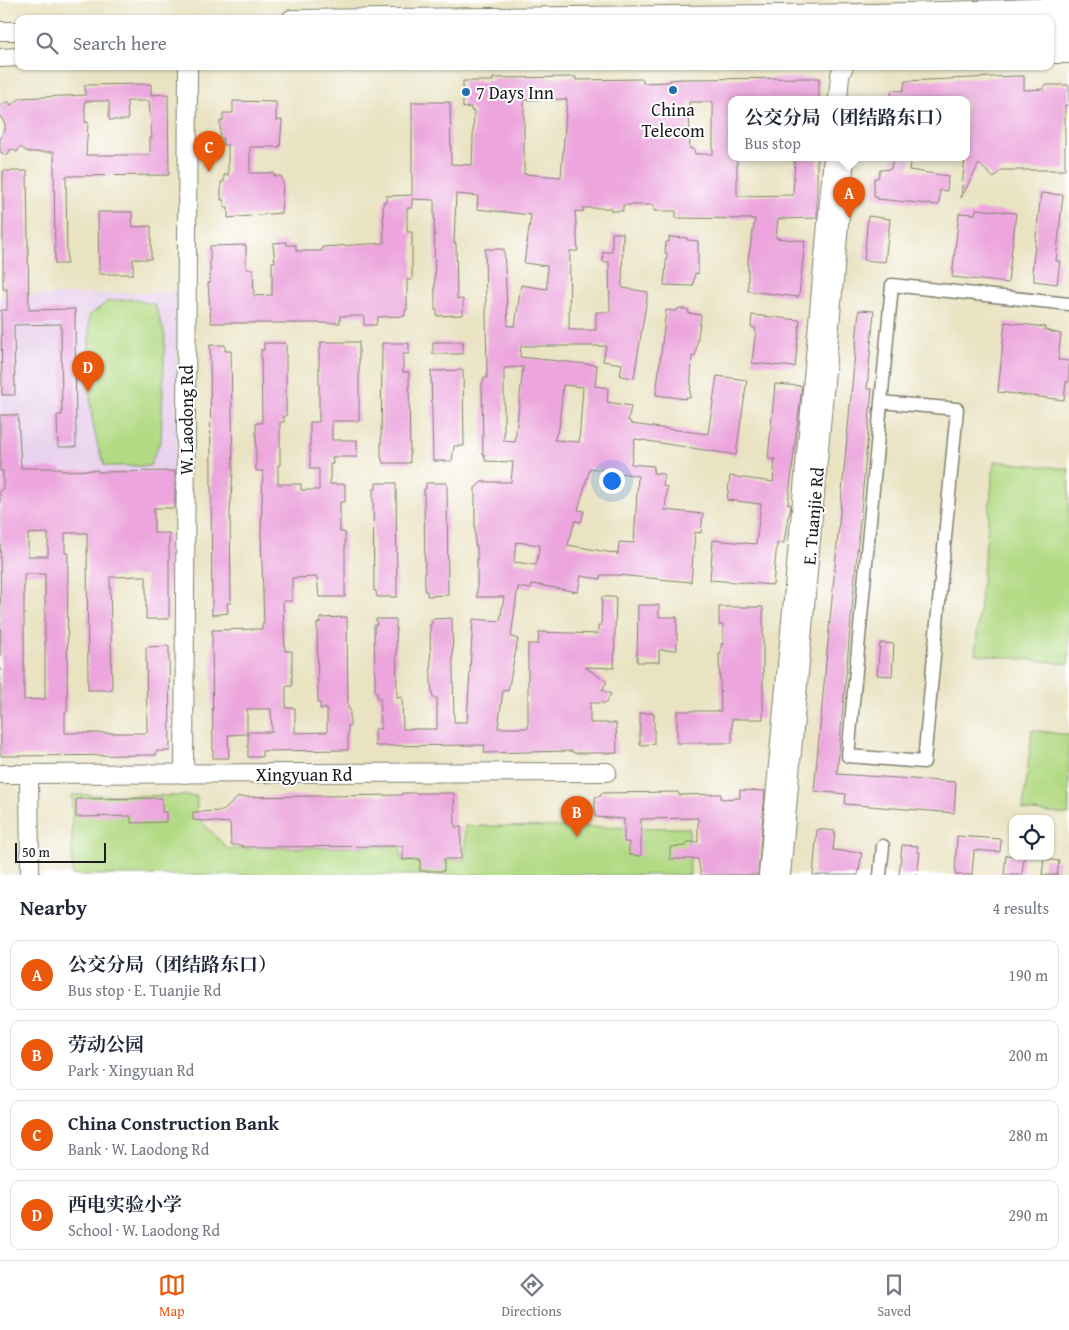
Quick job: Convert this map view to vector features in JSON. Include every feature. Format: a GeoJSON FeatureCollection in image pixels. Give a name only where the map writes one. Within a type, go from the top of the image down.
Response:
{"type":"FeatureCollection","features":[{"type":"Feature","properties":{"kind":"street"},"geometry":{"type":"LineString","coordinates":[[514,15],[736,11],[852,15],[1069,7]]}},
{"type":"Feature","properties":{"kind":"street"},"geometry":{"type":"LineString","coordinates":[[0,21],[15,21]]}},
{"type":"Feature","properties":{"kind":"street"},"geometry":{"type":"LineString","coordinates":[[1054,22],[1069,22]]}},
{"type":"Feature","properties":{"kind":"street"},"geometry":{"type":"LineString","coordinates":[[0,32],[15,31]]}},
{"type":"Feature","properties":{"kind":"street"},"geometry":{"type":"LineString","coordinates":[[1054,36],[1069,36]]}},
{"type":"Feature","properties":{"kind":"street"},"geometry":{"type":"LineString","coordinates":[[0,46],[15,46]]}},
{"type":"Feature","properties":{"kind":"street"},"geometry":{"type":"LineString","coordinates":[[1054,54],[1069,54]]}},
{"type":"Feature","properties":{"kind":"street"},"geometry":{"type":"LineString","coordinates":[[0,58],[15,57]]}},
{"type":"Feature","properties":{"kind":"street","name":"W. Laodong Rd"},"geometry":{"type":"LineString","coordinates":[[184,774],[188,70]]}},
{"type":"Feature","properties":{"kind":"street"},"geometry":{"type":"LineString","coordinates":[[838,96],[842,70]]}},
{"type":"Feature","properties":{"kind":"street"},"geometry":{"type":"LineString","coordinates":[[850,96],[851,70]]}},
{"type":"Feature","properties":{"kind":"street"},"geometry":{"type":"LineString","coordinates":[[768,875],[833,161]]}},
{"type":"Feature","properties":{"kind":"street","name":"E. Tuanjie Rd"},"geometry":{"type":"LineString","coordinates":[[781,875],[846,161]]}},
{"type":"Feature","properties":{"kind":"street"},"geometry":{"type":"LineString","coordinates":[[881,402],[957,409],[924,762],[848,756],[881,402],[892,285],[1069,304]]}},
{"type":"Feature","properties":{"kind":"street","name":"Xingyuan Rd"},"geometry":{"type":"LineString","coordinates":[[0,774],[607,772]]}},
{"type":"Feature","properties":{"kind":"street"},"geometry":{"type":"LineString","coordinates":[[29,775],[30,875]]}},
{"type":"Feature","properties":{"kind":"street"},"geometry":{"type":"LineString","coordinates":[[880,875],[883,846]]}},
{"type":"Feature","properties":{"kind":"shaded area"},"geometry":{"type":"Polygon","coordinates":[[[177,292],[177,488],[0,490],[0,296],[177,292]]]}},
{"type":"Feature","properties":{"kind":"green space"},"geometry":{"type":"Polygon","coordinates":[[[133,299],[155,305],[165,335],[161,439],[150,466],[105,466],[94,430],[91,411],[89,316],[108,301],[133,299]]]}},
{"type":"Feature","properties":{"kind":"green space"},"geometry":{"type":"Polygon","coordinates":[[[994,461],[1069,469],[1069,664],[975,654],[994,461]]]}},
{"type":"Feature","properties":{"kind":"green space"},"geometry":{"type":"Polygon","coordinates":[[[1032,730],[1069,735],[1069,815],[1023,810],[1032,730]]]}},
{"type":"Feature","properties":{"kind":"green space"},"geometry":{"type":"Polygon","coordinates":[[[72,795],[197,796],[197,817],[228,849],[400,846],[402,861],[465,860],[465,826],[689,828],[690,875],[72,875],[72,795]]]}},
{"type":"Feature","properties":{"kind":"building"},"geometry":{"type":"Polygon","coordinates":[[[1024,76],[1024,90],[1044,89],[1044,85],[1069,85],[1069,105],[1065,105],[1065,170],[1001,170],[994,178],[979,164],[961,198],[965,161],[970,161],[970,96],[891,96],[892,90],[903,91],[905,81],[1024,76]]]}},
{"type":"Feature","properties":{"kind":"building"},"geometry":{"type":"Polygon","coordinates":[[[576,77],[576,80],[643,79],[643,83],[670,82],[670,80],[681,79],[819,78],[819,96],[728,96],[728,161],[737,161],[737,196],[793,195],[795,161],[817,161],[817,218],[778,219],[776,238],[805,241],[798,297],[748,291],[748,260],[755,219],[676,218],[676,211],[654,211],[654,205],[623,205],[623,211],[611,211],[611,208],[583,208],[583,212],[575,211],[578,251],[570,251],[569,330],[596,330],[596,312],[610,312],[609,262],[603,262],[603,252],[612,252],[612,233],[623,233],[622,286],[623,288],[648,292],[634,378],[620,376],[622,364],[603,361],[606,346],[521,346],[520,357],[597,365],[595,386],[608,388],[607,402],[631,406],[628,421],[631,424],[708,434],[717,376],[747,380],[736,455],[635,439],[631,464],[654,466],[653,473],[664,474],[663,486],[667,487],[665,510],[703,514],[701,533],[695,532],[691,582],[601,575],[600,579],[581,576],[578,592],[532,584],[531,589],[518,587],[511,637],[518,639],[508,691],[503,690],[498,728],[528,728],[528,644],[538,644],[539,632],[598,634],[598,625],[601,625],[602,597],[616,597],[614,668],[585,667],[607,682],[602,690],[611,694],[606,703],[590,703],[590,723],[616,723],[617,753],[573,753],[573,751],[484,753],[485,745],[375,746],[375,729],[381,729],[380,698],[377,698],[377,692],[375,692],[374,625],[377,625],[376,619],[396,619],[397,698],[402,697],[403,729],[437,729],[437,698],[433,698],[431,683],[430,624],[432,624],[432,619],[452,618],[454,722],[467,722],[473,619],[500,621],[504,597],[477,597],[475,488],[482,482],[511,482],[513,462],[485,461],[485,455],[483,455],[482,384],[484,378],[487,378],[485,249],[504,249],[508,326],[515,326],[521,285],[547,289],[547,266],[524,263],[531,215],[477,209],[478,196],[456,194],[454,243],[456,243],[457,299],[463,299],[463,315],[437,316],[437,310],[435,310],[434,200],[412,199],[412,208],[407,208],[407,232],[412,232],[412,280],[407,280],[407,310],[405,310],[405,316],[378,317],[376,325],[364,325],[364,316],[340,316],[340,323],[211,323],[208,283],[210,283],[210,246],[246,245],[246,269],[253,269],[254,296],[272,295],[272,262],[275,262],[273,243],[286,242],[287,245],[296,245],[296,251],[322,251],[322,247],[384,243],[383,202],[386,202],[386,196],[412,195],[412,102],[450,102],[451,164],[472,165],[474,111],[471,111],[471,107],[463,108],[463,81],[493,81],[493,78],[576,77]],[[567,99],[524,100],[524,174],[561,177],[567,99]],[[689,102],[690,149],[694,149],[695,154],[713,154],[713,102],[689,102]],[[523,367],[504,368],[504,441],[515,442],[523,367]],[[563,385],[559,428],[554,440],[579,442],[583,387],[563,385]],[[590,468],[578,510],[584,511],[581,522],[575,521],[568,545],[618,554],[619,542],[634,543],[638,476],[590,468]],[[516,542],[514,562],[536,565],[540,545],[516,542]]]}},
{"type":"Feature","properties":{"kind":"building"},"geometry":{"type":"Polygon","coordinates":[[[151,84],[151,95],[168,94],[169,175],[66,176],[67,264],[55,264],[54,152],[28,152],[20,147],[17,152],[11,149],[7,156],[0,152],[0,139],[5,130],[5,124],[0,116],[0,106],[8,101],[11,105],[21,98],[85,95],[85,85],[151,84]],[[85,101],[85,122],[88,122],[86,155],[150,155],[150,138],[152,138],[149,101],[127,101],[128,120],[109,120],[109,101],[85,101]]]}},
{"type":"Feature","properties":{"kind":"building"},"geometry":{"type":"Polygon","coordinates":[[[233,101],[276,102],[276,120],[282,120],[280,147],[250,147],[250,173],[274,173],[274,176],[281,176],[283,182],[281,213],[228,218],[228,207],[224,207],[224,200],[221,200],[221,182],[224,182],[224,175],[228,175],[228,145],[223,145],[223,138],[220,138],[220,121],[223,121],[223,113],[233,113],[233,101]]]}},
{"type":"Feature","properties":{"kind":"building"},"geometry":{"type":"Polygon","coordinates":[[[892,161],[910,161],[909,170],[948,176],[947,191],[940,190],[939,205],[877,199],[877,197],[874,197],[874,178],[878,178],[880,170],[891,169],[892,161]]]}},
{"type":"Feature","properties":{"kind":"building"},"geometry":{"type":"Polygon","coordinates":[[[3,171],[27,171],[29,310],[75,309],[76,447],[58,447],[57,415],[62,415],[61,324],[14,325],[15,395],[2,395],[1,310],[7,310],[7,289],[3,289],[3,171]]]}},
{"type":"Feature","properties":{"kind":"building"},"geometry":{"type":"Polygon","coordinates":[[[1041,193],[1063,195],[1056,261],[1060,261],[1057,284],[1034,281],[1034,272],[1032,272],[1041,193]]]}},
{"type":"Feature","properties":{"kind":"building"},"geometry":{"type":"Polygon","coordinates":[[[976,209],[1016,213],[1008,283],[952,277],[959,213],[975,214],[976,209]]]}},
{"type":"Feature","properties":{"kind":"building"},"geometry":{"type":"Polygon","coordinates":[[[98,212],[132,212],[133,227],[151,226],[151,259],[133,259],[133,274],[99,274],[98,212]]]}},
{"type":"Feature","properties":{"kind":"building"},"geometry":{"type":"Polygon","coordinates":[[[868,216],[890,219],[885,262],[864,260],[868,216]]]}},
{"type":"Feature","properties":{"kind":"building"},"geometry":{"type":"Polygon","coordinates":[[[669,237],[698,241],[698,274],[695,273],[693,286],[664,285],[667,253],[665,253],[666,242],[669,242],[669,237]]]}},
{"type":"Feature","properties":{"kind":"building"},"geometry":{"type":"Polygon","coordinates":[[[678,308],[689,310],[688,313],[701,315],[695,357],[692,356],[690,398],[686,397],[686,399],[656,395],[666,310],[677,311],[678,308]]]}},
{"type":"Feature","properties":{"kind":"building"},"geometry":{"type":"Polygon","coordinates":[[[859,310],[874,311],[867,389],[872,389],[837,774],[956,782],[954,813],[845,804],[846,794],[814,791],[859,310]]]}},
{"type":"Feature","properties":{"kind":"building"},"geometry":{"type":"Polygon","coordinates":[[[752,315],[800,320],[795,367],[752,363],[756,328],[751,327],[752,315]]]}},
{"type":"Feature","properties":{"kind":"building"},"geometry":{"type":"Polygon","coordinates":[[[1005,322],[1045,327],[1045,330],[1061,334],[1058,360],[1069,361],[1069,382],[1066,382],[1064,400],[998,392],[1005,322]]]}},
{"type":"Feature","properties":{"kind":"building"},"geometry":{"type":"Polygon","coordinates":[[[321,342],[359,342],[359,421],[332,421],[332,440],[357,440],[357,457],[332,457],[333,464],[330,464],[330,484],[345,484],[345,502],[340,502],[340,532],[345,532],[345,597],[319,597],[317,577],[292,578],[292,601],[283,601],[285,651],[292,651],[292,686],[286,686],[286,708],[295,708],[295,733],[327,732],[327,709],[320,709],[320,703],[318,703],[317,623],[320,623],[320,618],[347,617],[348,709],[350,709],[348,750],[262,751],[262,757],[248,757],[248,732],[272,732],[271,709],[247,709],[247,734],[228,735],[229,758],[213,758],[212,630],[262,629],[262,624],[264,624],[261,534],[263,471],[256,471],[256,423],[262,423],[261,350],[264,350],[264,343],[286,343],[286,416],[284,416],[284,422],[280,422],[278,484],[301,484],[301,490],[319,490],[319,469],[310,469],[310,422],[319,422],[319,349],[321,349],[321,342]]]}},
{"type":"Feature","properties":{"kind":"building"},"geometry":{"type":"Polygon","coordinates":[[[433,342],[463,342],[463,354],[433,354],[433,342]]]}},
{"type":"Feature","properties":{"kind":"building"},"geometry":{"type":"Polygon","coordinates":[[[382,343],[409,343],[409,354],[403,354],[403,372],[409,372],[410,463],[383,463],[381,457],[382,343]]]}},
{"type":"Feature","properties":{"kind":"building"},"geometry":{"type":"Polygon","coordinates":[[[210,345],[225,345],[225,351],[231,351],[233,473],[230,511],[231,603],[227,603],[228,613],[212,615],[210,345]]]}},
{"type":"Feature","properties":{"kind":"building"},"geometry":{"type":"Polygon","coordinates":[[[463,370],[464,446],[454,446],[452,461],[433,461],[431,371],[463,370]]]}},
{"type":"Feature","properties":{"kind":"building"},"geometry":{"type":"Polygon","coordinates":[[[775,384],[802,386],[788,504],[791,505],[784,543],[777,543],[773,585],[710,580],[713,540],[756,544],[761,504],[727,500],[730,476],[773,482],[775,459],[768,459],[775,384]]]}},
{"type":"Feature","properties":{"kind":"building"},"geometry":{"type":"Polygon","coordinates":[[[0,415],[18,415],[21,468],[61,468],[61,471],[98,470],[98,472],[175,471],[175,508],[154,508],[154,533],[169,533],[169,619],[146,619],[146,576],[110,577],[112,690],[88,690],[87,533],[65,533],[65,553],[68,553],[67,712],[65,712],[65,733],[147,733],[146,647],[169,646],[170,751],[156,751],[156,755],[1,756],[0,490],[3,490],[3,471],[0,471],[0,415]],[[48,533],[28,534],[28,556],[48,556],[48,533]],[[24,574],[24,700],[45,699],[45,574],[24,574]]]}},
{"type":"Feature","properties":{"kind":"building"},"geometry":{"type":"Polygon","coordinates":[[[376,483],[396,483],[397,597],[377,597],[376,591],[374,591],[373,489],[376,489],[376,483]]]}},
{"type":"Feature","properties":{"kind":"building"},"geometry":{"type":"Polygon","coordinates":[[[426,483],[447,483],[448,595],[427,596],[427,591],[425,591],[424,489],[426,489],[426,483]]]}},
{"type":"Feature","properties":{"kind":"building"},"geometry":{"type":"Polygon","coordinates":[[[638,605],[659,605],[659,617],[677,617],[677,650],[659,650],[659,662],[637,662],[638,605]]]}},
{"type":"Feature","properties":{"kind":"building"},"geometry":{"type":"Polygon","coordinates":[[[719,607],[763,607],[763,719],[732,719],[732,743],[677,743],[677,711],[721,711],[719,654],[721,654],[721,644],[723,644],[723,625],[719,625],[719,607]]]}},
{"type":"Feature","properties":{"kind":"building"},"geometry":{"type":"Polygon","coordinates":[[[880,643],[894,644],[892,676],[877,675],[880,643]]]}},
{"type":"Feature","properties":{"kind":"building"},"geometry":{"type":"Polygon","coordinates":[[[640,713],[654,713],[654,744],[640,745],[640,713]]]}},
{"type":"Feature","properties":{"kind":"building"},"geometry":{"type":"Polygon","coordinates":[[[740,790],[765,791],[758,875],[701,875],[698,859],[670,859],[670,847],[686,846],[686,842],[698,842],[698,818],[641,819],[641,856],[629,855],[629,842],[624,842],[624,819],[595,817],[595,797],[601,796],[601,793],[678,792],[679,795],[721,794],[721,799],[740,798],[740,790]]]}},
{"type":"Feature","properties":{"kind":"building"},"geometry":{"type":"Polygon","coordinates":[[[402,793],[454,793],[455,827],[461,827],[461,859],[444,859],[444,871],[420,871],[420,859],[403,860],[403,846],[242,847],[242,845],[231,845],[230,823],[193,820],[193,812],[223,811],[238,797],[402,795],[402,793]]]}},
{"type":"Feature","properties":{"kind":"building"},"geometry":{"type":"Polygon","coordinates":[[[162,798],[162,812],[166,812],[166,822],[131,823],[131,816],[76,817],[76,799],[162,798]]]}},
{"type":"Feature","properties":{"kind":"building"},"geometry":{"type":"Polygon","coordinates":[[[817,829],[835,831],[833,850],[862,853],[858,875],[813,875],[817,829]]]}},
{"type":"Feature","properties":{"kind":"building"},"geometry":{"type":"Polygon","coordinates":[[[957,836],[1001,839],[1000,852],[974,850],[972,875],[955,875],[957,836]]]}},
{"type":"Feature","properties":{"kind":"building"},"geometry":{"type":"Polygon","coordinates":[[[902,845],[918,846],[917,852],[920,852],[917,875],[899,875],[902,845]]]}},
{"type":"Feature","properties":{"kind":"building"},"geometry":{"type":"Polygon","coordinates":[[[1006,855],[1009,855],[1009,860],[1024,860],[1022,875],[1004,875],[1006,855]]]}},
{"type":"Feature","properties":{"kind":"building"},"geometry":{"type":"Polygon","coordinates":[[[1044,860],[1059,861],[1057,875],[1042,875],[1044,860]]]}},
{"type":"Feature","properties":{"kind":"place","name":"China Telecom"},"geometry":{"type":"Point","coordinates":[673,90]}},
{"type":"Feature","properties":{"kind":"place","name":"7 Days Inn"},"geometry":{"type":"Point","coordinates":[466,92]}},
{"type":"Feature","properties":{"kind":"place","name":"China Construction Bank"},"geometry":{"type":"Point","coordinates":[209,172]}},
{"type":"Feature","properties":{"kind":"place","name":"公交分局（团结路东口）"},"geometry":{"type":"Point","coordinates":[849,218]}},
{"type":"Feature","properties":{"kind":"place","name":"西电实验小学"},"geometry":{"type":"Point","coordinates":[88,392]}},
{"type":"Feature","properties":{"kind":"place","name":"劳动公园"},"geometry":{"type":"Point","coordinates":[577,837]}}]}
